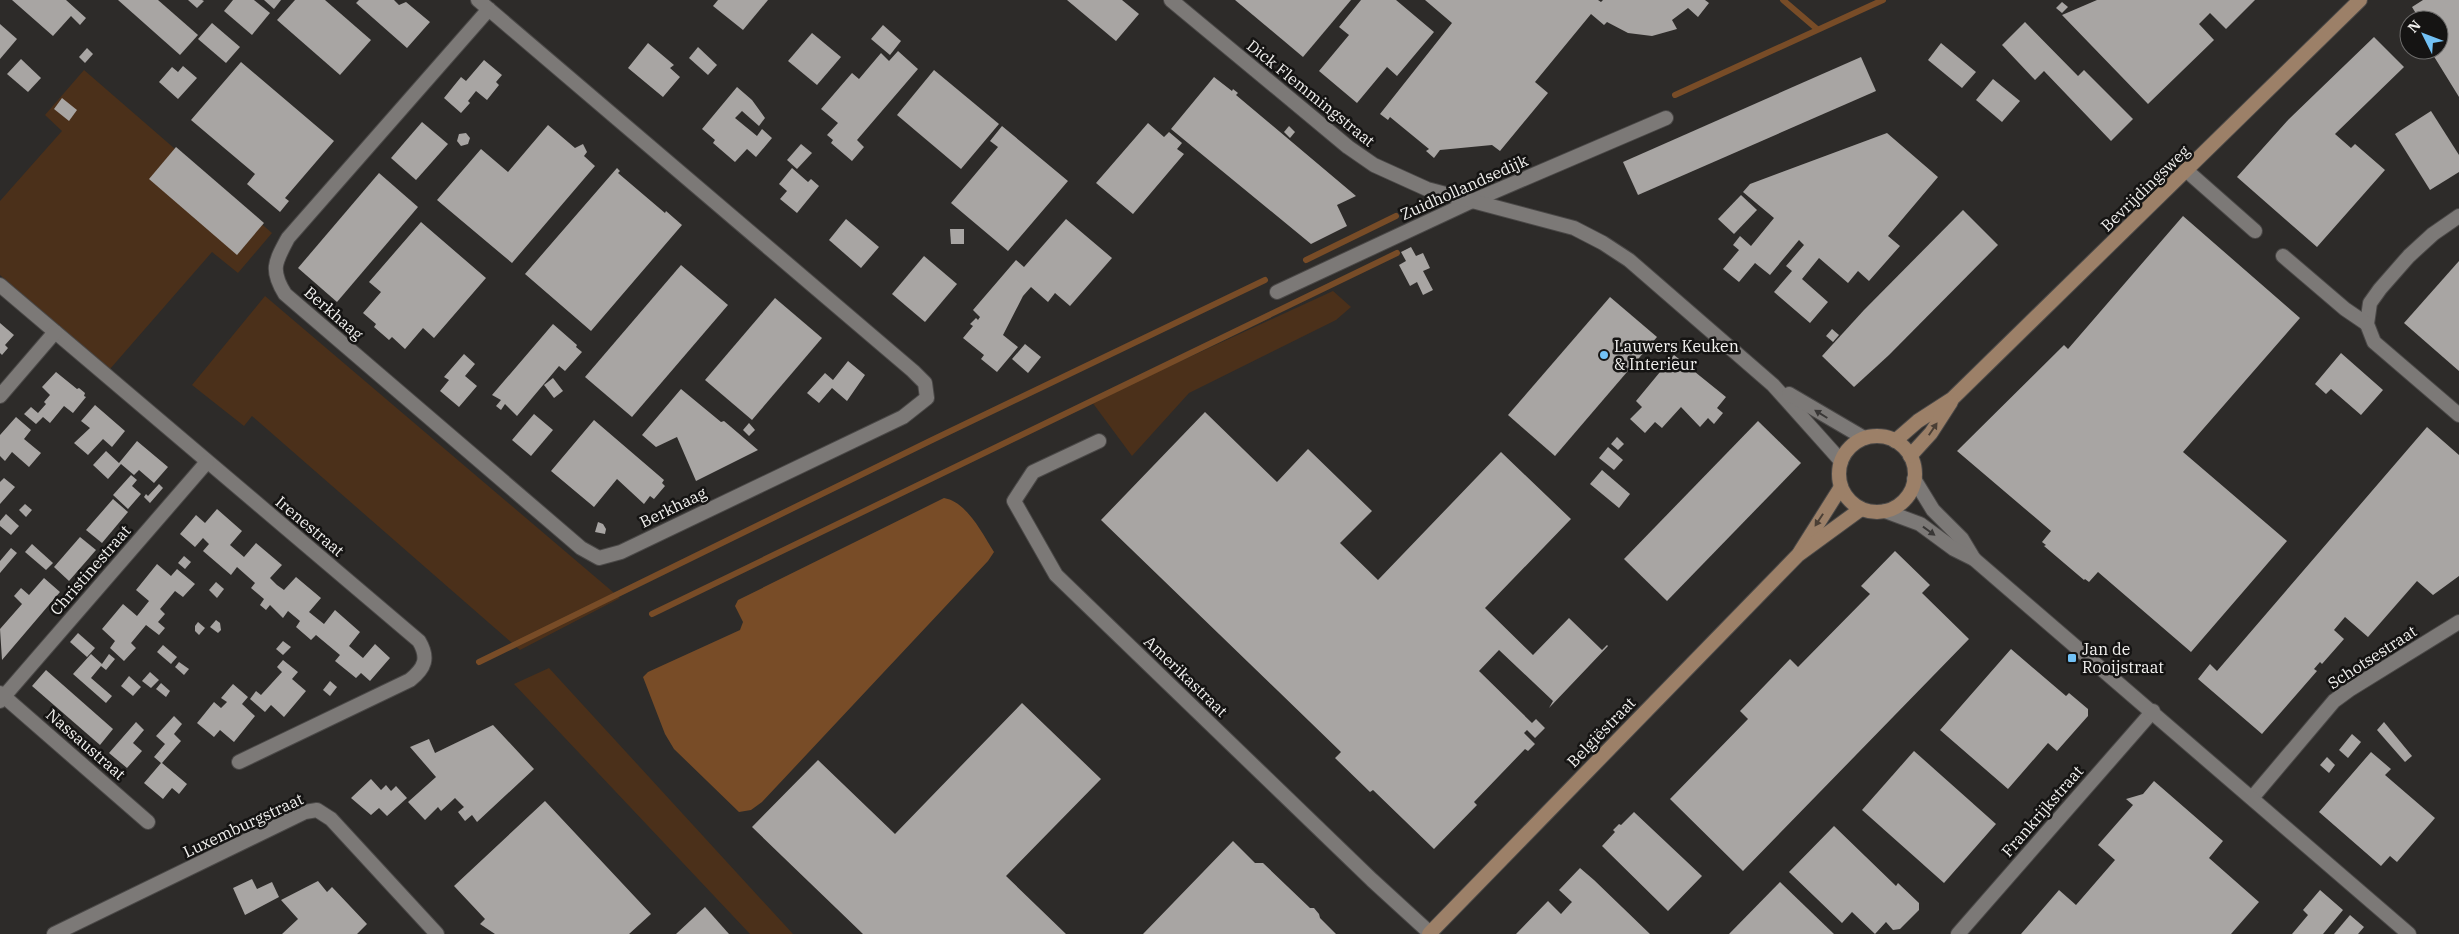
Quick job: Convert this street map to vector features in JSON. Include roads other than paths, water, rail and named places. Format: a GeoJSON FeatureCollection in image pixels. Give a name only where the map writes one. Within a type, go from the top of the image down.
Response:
{"type":"FeatureCollection","features":[{"type":"Feature","properties":{"kind":"main road","name":"Bevrijdingsweg"},"geometry":{"type":"LineString","coordinates":[[1895,441],[1918,421],[1952,399],[2360,0]]}},
{"type":"Feature","properties":{"kind":"main road","name":"Bevrijdingsweg"},"geometry":{"type":"LineString","coordinates":[[1910,456],[1931,434],[1952,399]]}},
{"type":"Feature","properties":{"kind":"main road"},"geometry":{"type":"LineString","coordinates":[[1885,437],[1895,441],[1910,456],[1914,479],[1912,490],[1896,507],[1885,511],[1872,512],[1861,509],[1851,502],[1841,487],[1838,472],[1847,449],[1864,438],[1885,437]]}},
{"type":"Feature","properties":{"kind":"main road","name":"Belgiëstraat"},"geometry":{"type":"LineString","coordinates":[[1798,555],[1841,487]]}},
{"type":"Feature","properties":{"kind":"main road","name":"Belgiëstraat"},"geometry":{"type":"LineString","coordinates":[[1430,934],[1798,555],[1861,509]]}},
{"type":"Feature","properties":{"kind":"street","name":"Dick Flemmingstraat"},"geometry":{"type":"LineString","coordinates":[[1171,0],[1348,147],[1374,165],[1427,189],[1470,202]]}},
{"type":"Feature","properties":{"kind":"street","name":"Berkhaag"},"geometry":{"type":"LineString","coordinates":[[484,5],[913,371],[924,383],[927,398],[903,417],[621,552],[599,558],[581,548],[285,294],[275,278],[276,261],[288,238],[484,5]]}},
{"type":"Feature","properties":{"kind":"street","name":"Zuidhollandsedijk"},"geometry":{"type":"LineString","coordinates":[[1277,292],[1470,202],[1666,118]]}},
{"type":"Feature","properties":{"kind":"street"},"geometry":{"type":"LineString","coordinates":[[2187,171],[2254,231]]}},
{"type":"Feature","properties":{"kind":"street"},"geometry":{"type":"LineString","coordinates":[[1470,202],[1574,228],[1603,242],[1629,260],[1773,385],[1841,461]]}},
{"type":"Feature","properties":{"kind":"street"},"geometry":{"type":"LineString","coordinates":[[2459,216],[2433,234],[2409,256],[2380,289],[2370,303],[2367,324],[2374,342],[2459,415]]}},
{"type":"Feature","properties":{"kind":"street"},"geometry":{"type":"LineString","coordinates":[[2284,256],[2345,309],[2367,324]]}},
{"type":"Feature","properties":{"kind":"street","name":"Irenestraat"},"geometry":{"type":"LineString","coordinates":[[0,285],[418,641],[426,656],[420,669],[410,680],[239,762]]}},
{"type":"Feature","properties":{"kind":"street"},"geometry":{"type":"LineString","coordinates":[[0,396],[55,332]]}},
{"type":"Feature","properties":{"kind":"street"},"geometry":{"type":"LineString","coordinates":[[1773,385],[1864,438]]}},
{"type":"Feature","properties":{"kind":"street","name":"Amerikastraat"},"geometry":{"type":"LineString","coordinates":[[1099,441],[1034,472],[1014,501],[1056,575],[1430,934]]}},
{"type":"Feature","properties":{"kind":"street","name":"Christinestraat"},"geometry":{"type":"LineString","coordinates":[[1,696],[207,462]]}},
{"type":"Feature","properties":{"kind":"street"},"geometry":{"type":"LineString","coordinates":[[1914,479],[1933,510],[1962,539],[1974,559]]}},
{"type":"Feature","properties":{"kind":"street"},"geometry":{"type":"LineString","coordinates":[[1885,511],[1920,524],[1954,549],[1974,559],[2153,711],[2408,934]]}},
{"type":"Feature","properties":{"kind":"street","name":"Schotsestraat"},"geometry":{"type":"LineString","coordinates":[[2252,798],[2334,701],[2459,622]]}},
{"type":"Feature","properties":{"kind":"street","name":"Nassaustraat"},"geometry":{"type":"LineString","coordinates":[[1,696],[148,822]]}},
{"type":"Feature","properties":{"kind":"street","name":"Frankrijkstraat"},"geometry":{"type":"LineString","coordinates":[[1958,934],[2153,711]]}},
{"type":"Feature","properties":{"kind":"street","name":"Luxemburgstraat"},"geometry":{"type":"LineString","coordinates":[[54,934],[304,812],[317,810],[331,819],[438,934]]}},
{"type":"Feature","properties":{"kind":"waterway"},"geometry":{"type":"LineString","coordinates":[[1783,0],[1817,29]]}},
{"type":"Feature","properties":{"kind":"waterway"},"geometry":{"type":"LineString","coordinates":[[1675,95],[1883,0]]}},
{"type":"Feature","properties":{"kind":"waterway"},"geometry":{"type":"LineString","coordinates":[[1306,260],[1396,216]]}},
{"type":"Feature","properties":{"kind":"waterway"},"geometry":{"type":"LineString","coordinates":[[652,614],[1397,253]]}},
{"type":"Feature","properties":{"kind":"waterway"},"geometry":{"type":"LineString","coordinates":[[479,662],[932,440],[1265,280]]}},
{"type":"Feature","properties":{"kind":"place","name":"Lauwers Keuken & Interieur"},"geometry":{"type":"Point","coordinates":[1604,355]}},
{"type":"Feature","properties":{"kind":"place","name":"Jan de Rooijstraat"},"geometry":{"type":"Point","coordinates":[2072,658]}}]}
